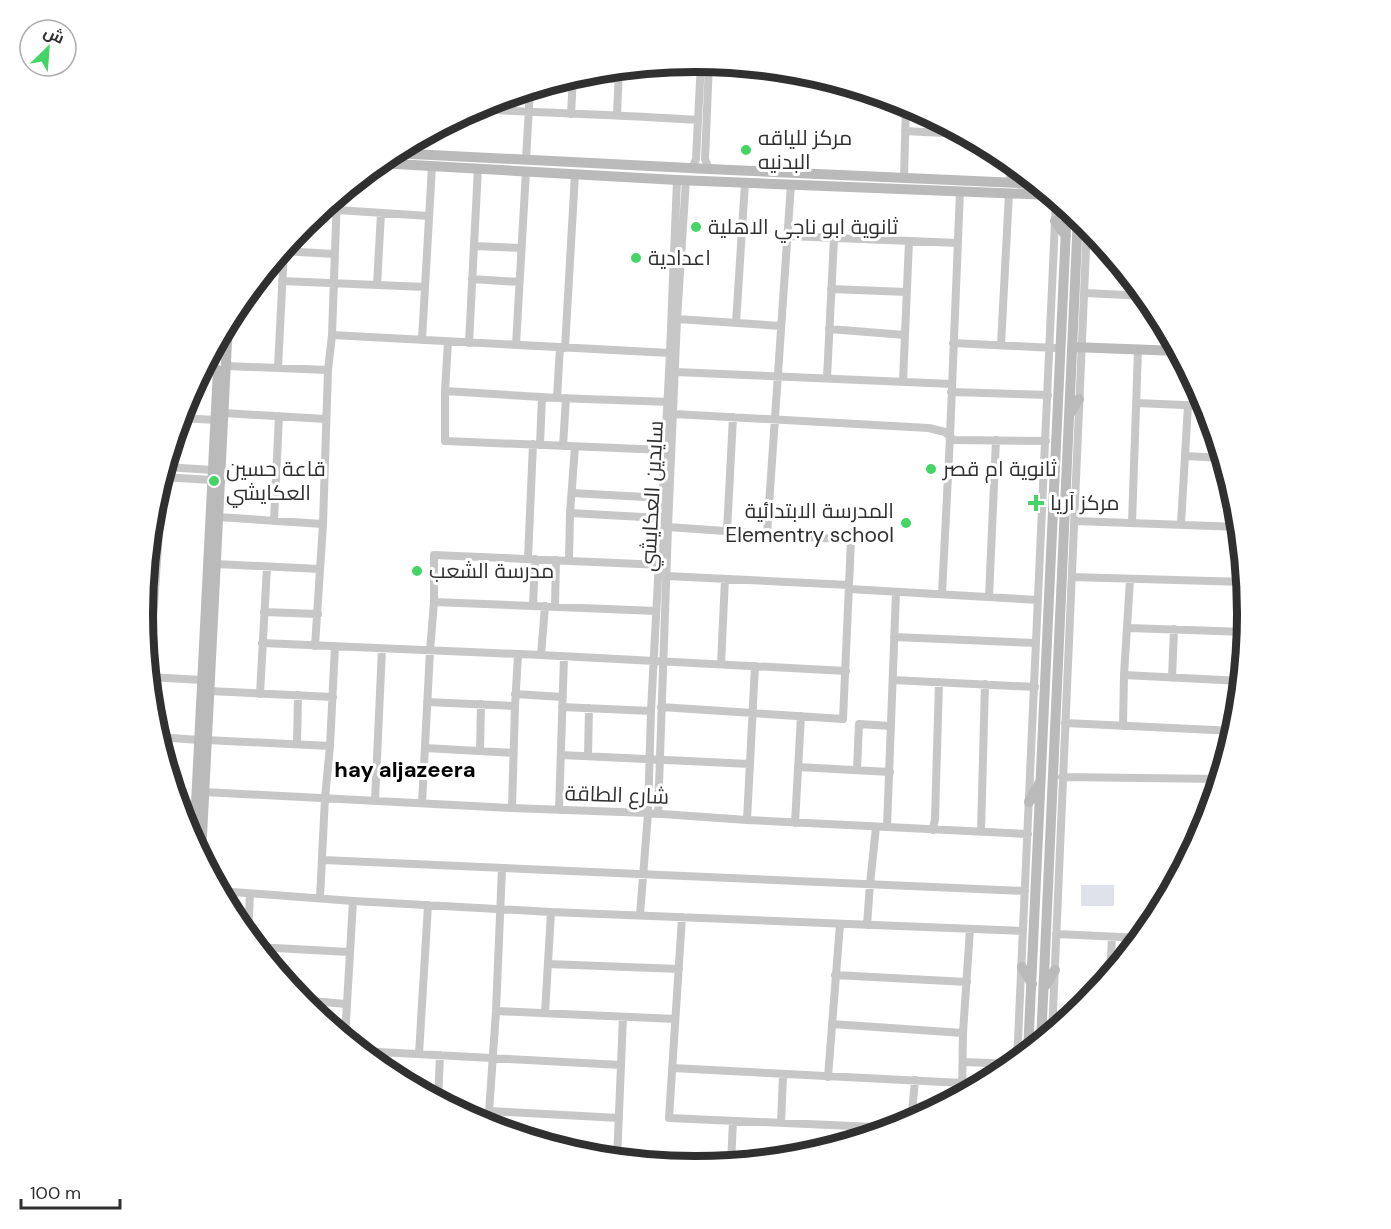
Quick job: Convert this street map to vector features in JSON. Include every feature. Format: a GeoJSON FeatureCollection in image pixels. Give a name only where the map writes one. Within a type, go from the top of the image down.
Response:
{"type":"FeatureCollection","features":[{"type":"Feature","properties":{"kind":"street"},"geometry":{"type":"LineString","coordinates":[[694,164],[700,72]]}},
{"type":"Feature","properties":{"kind":"street"},"geometry":{"type":"LineString","coordinates":[[707,164],[709,72]]}},
{"type":"Feature","properties":{"kind":"street"},"geometry":{"type":"LineString","coordinates":[[609,79],[619,80],[617,115]]}},
{"type":"Feature","properties":{"kind":"street"},"geometry":{"type":"LineString","coordinates":[[571,114],[573,86]]}},
{"type":"Feature","properties":{"kind":"street"},"geometry":{"type":"LineString","coordinates":[[516,345],[521,248],[532,166],[530,98]]}},
{"type":"Feature","properties":{"kind":"street"},"geometry":{"type":"LineString","coordinates":[[497,110],[698,120]]}},
{"type":"Feature","properties":{"kind":"street"},"geometry":{"type":"LineString","coordinates":[[904,178],[906,114]]}},
{"type":"Feature","properties":{"kind":"street"},"geometry":{"type":"LineString","coordinates":[[905,131],[944,133]]}},
{"type":"Feature","properties":{"kind":"street"},"geometry":{"type":"LineString","coordinates":[[408,155],[532,166],[554,173],[745,183],[904,178],[1036,192]]}},
{"type":"Feature","properties":{"kind":"street"},"geometry":{"type":"LineString","coordinates":[[393,164],[478,168],[532,166],[552,161],[707,164],[797,181]]}},
{"type":"Feature","properties":{"kind":"street"},"geometry":{"type":"LineString","coordinates":[[552,161],[550,166],[554,173]]}},
{"type":"Feature","properties":{"kind":"street"},"geometry":{"type":"LineString","coordinates":[[422,340],[432,166]]}},
{"type":"Feature","properties":{"kind":"street"},"geometry":{"type":"LineString","coordinates":[[469,343],[478,168]]}},
{"type":"Feature","properties":{"kind":"street"},"geometry":{"type":"LineString","coordinates":[[1001,345],[1011,173]]}},
{"type":"Feature","properties":{"kind":"street"},"geometry":{"type":"LineString","coordinates":[[563,446],[562,348],[575,174]]}},
{"type":"Feature","properties":{"kind":"street","name":"سايدين العكايشي"},"geometry":{"type":"LineString","coordinates":[[640,915],[648,813],[656,611],[668,527],[668,464],[665,450],[675,372],[682,180]]}},
{"type":"Feature","properties":{"kind":"street","name":"سايدين العكايشي"},"geometry":{"type":"LineString","coordinates":[[658,814],[666,576],[663,565],[662,518],[674,414],[671,402],[670,354],[682,180]]}},
{"type":"Feature","properties":{"kind":"street"},"geometry":{"type":"LineString","coordinates":[[823,180],[960,191],[1028,186]]}},
{"type":"Feature","properties":{"kind":"street"},"geometry":{"type":"LineString","coordinates":[[767,534],[788,236],[797,181]]}},
{"type":"Feature","properties":{"kind":"street"},"geometry":{"type":"LineString","coordinates":[[736,323],[745,183]]}},
{"type":"Feature","properties":{"kind":"street"},"geometry":{"type":"LineString","coordinates":[[942,594],[960,191]]}},
{"type":"Feature","properties":{"kind":"street"},"geometry":{"type":"LineString","coordinates":[[1041,1032],[1055,742],[1067,579],[1075,521],[1080,399],[1057,317],[1056,209]]}},
{"type":"Feature","properties":{"kind":"street"},"geometry":{"type":"LineString","coordinates":[[315,646],[323,524],[328,370],[332,335],[337,210],[429,216]]}},
{"type":"Feature","properties":{"kind":"street"},"geometry":{"type":"LineString","coordinates":[[377,285],[381,213]]}},
{"type":"Feature","properties":{"kind":"street"},"geometry":{"type":"LineString","coordinates":[[1057,317],[1067,220]]}},
{"type":"Feature","properties":{"kind":"street"},"geometry":{"type":"LineString","coordinates":[[1055,221],[1066,236]]}},
{"type":"Feature","properties":{"kind":"street"},"geometry":{"type":"LineString","coordinates":[[1029,1043],[1050,582],[1057,562],[1058,418],[1066,348],[1074,304],[1077,230]]}},
{"type":"Feature","properties":{"kind":"street"},"geometry":{"type":"LineString","coordinates":[[788,236],[958,243]]}},
{"type":"Feature","properties":{"kind":"street"},"geometry":{"type":"LineString","coordinates":[[827,378],[834,238]]}},
{"type":"Feature","properties":{"kind":"street"},"geometry":{"type":"LineString","coordinates":[[1058,418],[1048,395],[1066,348],[1083,319],[1087,240]]}},
{"type":"Feature","properties":{"kind":"street"},"geometry":{"type":"LineString","coordinates":[[903,381],[909,241]]}},
{"type":"Feature","properties":{"kind":"street"},"geometry":{"type":"LineString","coordinates":[[474,246],[521,248]]}},
{"type":"Feature","properties":{"kind":"street"},"geometry":{"type":"LineString","coordinates":[[294,251],[334,254]]}},
{"type":"Feature","properties":{"kind":"street"},"geometry":{"type":"LineString","coordinates":[[278,368],[283,263]]}},
{"type":"Feature","properties":{"kind":"street"},"geometry":{"type":"LineString","coordinates":[[472,279],[519,282]]}},
{"type":"Feature","properties":{"kind":"street"},"geometry":{"type":"LineString","coordinates":[[282,281],[425,287]]}},
{"type":"Feature","properties":{"kind":"street"},"geometry":{"type":"LineString","coordinates":[[831,290],[907,292]]}},
{"type":"Feature","properties":{"kind":"street"},"geometry":{"type":"LineString","coordinates":[[1085,293],[1133,293]]}},
{"type":"Feature","properties":{"kind":"street"},"geometry":{"type":"LineString","coordinates":[[1074,304],[1083,319]]}},
{"type":"Feature","properties":{"kind":"street"},"geometry":{"type":"LineString","coordinates":[[677,319],[781,326]]}},
{"type":"Feature","properties":{"kind":"street"},"geometry":{"type":"LineString","coordinates":[[829,329],[905,335]]}},
{"type":"Feature","properties":{"kind":"street"},"geometry":{"type":"LineString","coordinates":[[332,335],[670,354]]}},
{"type":"Feature","properties":{"kind":"street"},"geometry":{"type":"LineString","coordinates":[[195,825],[202,740],[209,691],[213,475],[227,341]]}},
{"type":"Feature","properties":{"kind":"street"},"geometry":{"type":"LineString","coordinates":[[448,342],[445,441],[665,450]]}},
{"type":"Feature","properties":{"kind":"street"},"geometry":{"type":"LineString","coordinates":[[953,343],[1169,351]]}},
{"type":"Feature","properties":{"kind":"street"},"geometry":{"type":"LineString","coordinates":[[1132,523],[1138,350]]}},
{"type":"Feature","properties":{"kind":"street"},"geometry":{"type":"LineString","coordinates":[[202,839],[204,792],[202,680],[210,590],[216,564],[220,354]]}},
{"type":"Feature","properties":{"kind":"street"},"geometry":{"type":"LineString","coordinates":[[226,366],[328,370]]}},
{"type":"Feature","properties":{"kind":"street"},"geometry":{"type":"LineString","coordinates":[[675,372],[903,381],[951,388],[1048,395]]}},
{"type":"Feature","properties":{"kind":"street"},"geometry":{"type":"LineString","coordinates":[[445,391],[671,402]]}},
{"type":"Feature","properties":{"kind":"street"},"geometry":{"type":"LineString","coordinates":[[533,606],[532,559],[536,445],[542,397]]}},
{"type":"Feature","properties":{"kind":"street"},"geometry":{"type":"LineString","coordinates":[[1017,1052],[1046,441],[1058,418],[1080,399]]}},
{"type":"Feature","properties":{"kind":"street"},"geometry":{"type":"LineString","coordinates":[[1136,403],[1196,405]]}},
{"type":"Feature","properties":{"kind":"street"},"geometry":{"type":"LineString","coordinates":[[1181,524],[1188,405]]}},
{"type":"Feature","properties":{"kind":"street"},"geometry":{"type":"LineString","coordinates":[[674,414],[929,428],[945,432],[954,440],[1046,441]]}},
{"type":"Feature","properties":{"kind":"street"},"geometry":{"type":"LineString","coordinates":[[190,418],[279,416],[326,418]]}},
{"type":"Feature","properties":{"kind":"street"},"geometry":{"type":"LineString","coordinates":[[274,521],[279,416]]}},
{"type":"Feature","properties":{"kind":"street"},"geometry":{"type":"LineString","coordinates":[[727,531],[734,417]]}},
{"type":"Feature","properties":{"kind":"street"},"geometry":{"type":"LineString","coordinates":[[989,597],[996,440]]}},
{"type":"Feature","properties":{"kind":"street"},"geometry":{"type":"LineString","coordinates":[[568,561],[575,447]]}},
{"type":"Feature","properties":{"kind":"street"},"geometry":{"type":"LineString","coordinates":[[1185,456],[1215,458]]}},
{"type":"Feature","properties":{"kind":"street"},"geometry":{"type":"LineString","coordinates":[[173,468],[213,475]]}},
{"type":"Feature","properties":{"kind":"street"},"geometry":{"type":"LineString","coordinates":[[170,477],[213,475]]}},
{"type":"Feature","properties":{"kind":"street"},"geometry":{"type":"LineString","coordinates":[[572,493],[663,498]]}},
{"type":"Feature","properties":{"kind":"street"},"geometry":{"type":"LineString","coordinates":[[570,513],[662,518]]}},
{"type":"Feature","properties":{"kind":"street"},"geometry":{"type":"LineString","coordinates":[[218,517],[323,524]]}},
{"type":"Feature","properties":{"kind":"street"},"geometry":{"type":"LineString","coordinates":[[1075,521],[1230,527]]}},
{"type":"Feature","properties":{"kind":"street"},"geometry":{"type":"LineString","coordinates":[[662,707],[843,719],[851,540],[668,527]]}},
{"type":"Feature","properties":{"kind":"street"},"geometry":{"type":"LineString","coordinates":[[422,803],[434,602],[434,555],[663,565]]}},
{"type":"Feature","properties":{"kind":"street"},"geometry":{"type":"LineString","coordinates":[[555,607],[556,560]]}},
{"type":"Feature","properties":{"kind":"street"},"geometry":{"type":"LineString","coordinates":[[1053,1022],[1064,755],[1067,579],[1057,562]]}},
{"type":"Feature","properties":{"kind":"street"},"geometry":{"type":"LineString","coordinates":[[216,564],[320,569]]}},
{"type":"Feature","properties":{"kind":"street"},"geometry":{"type":"LineString","coordinates":[[153,622],[156,565]]}},
{"type":"Feature","properties":{"kind":"street"},"geometry":{"type":"LineString","coordinates":[[260,694],[267,567]]}},
{"type":"Feature","properties":{"kind":"street"},"geometry":{"type":"LineString","coordinates":[[666,576],[1038,600]]}},
{"type":"Feature","properties":{"kind":"street"},"geometry":{"type":"LineString","coordinates":[[1050,582],[1056,578],[1237,582]]}},
{"type":"Feature","properties":{"kind":"street"},"geometry":{"type":"LineString","coordinates":[[721,664],[725,579]]}},
{"type":"Feature","properties":{"kind":"street"},"geometry":{"type":"LineString","coordinates":[[1123,726],[1130,579]]}},
{"type":"Feature","properties":{"kind":"street"},"geometry":{"type":"LineString","coordinates":[[887,827],[896,592]]}},
{"type":"Feature","properties":{"kind":"street"},"geometry":{"type":"LineString","coordinates":[[434,602],[656,611]]}},
{"type":"Feature","properties":{"kind":"street"},"geometry":{"type":"LineString","coordinates":[[541,655],[545,606]]}},
{"type":"Feature","properties":{"kind":"street"},"geometry":{"type":"LineString","coordinates":[[264,612],[318,614]]}},
{"type":"Feature","properties":{"kind":"street"},"geometry":{"type":"LineString","coordinates":[[1128,628],[1238,632]]}},
{"type":"Feature","properties":{"kind":"street"},"geometry":{"type":"LineString","coordinates":[[1172,678],[1174,630]]}},
{"type":"Feature","properties":{"kind":"street"},"geometry":{"type":"LineString","coordinates":[[894,638],[1036,643]]}},
{"type":"Feature","properties":{"kind":"street"},"geometry":{"type":"LineString","coordinates":[[262,643],[846,670]]}},
{"type":"Feature","properties":{"kind":"street"},"geometry":{"type":"LineString","coordinates":[[320,898],[335,646]]}},
{"type":"Feature","properties":{"kind":"street"},"geometry":{"type":"LineString","coordinates":[[375,801],[382,649]]}},
{"type":"Feature","properties":{"kind":"street"},"geometry":{"type":"LineString","coordinates":[[512,808],[518,655]]}},
{"type":"Feature","properties":{"kind":"street"},"geometry":{"type":"LineString","coordinates":[[559,810],[564,657]]}},
{"type":"Feature","properties":{"kind":"street"},"geometry":{"type":"LineString","coordinates":[[747,820],[755,666]]}},
{"type":"Feature","properties":{"kind":"street"},"geometry":{"type":"LineString","coordinates":[[1124,675],[1233,681]]}},
{"type":"Feature","properties":{"kind":"street"},"geometry":{"type":"LineString","coordinates":[[157,678],[202,680]]}},
{"type":"Feature","properties":{"kind":"street"},"geometry":{"type":"LineString","coordinates":[[893,680],[1035,687]]}},
{"type":"Feature","properties":{"kind":"street"},"geometry":{"type":"LineString","coordinates":[[933,830],[939,682]]}},
{"type":"Feature","properties":{"kind":"street"},"geometry":{"type":"LineString","coordinates":[[981,832],[985,684]]}},
{"type":"Feature","properties":{"kind":"street"},"geometry":{"type":"LineString","coordinates":[[209,691],[333,697]]}},
{"type":"Feature","properties":{"kind":"street"},"geometry":{"type":"LineString","coordinates":[[515,694],[563,698]]}},
{"type":"Feature","properties":{"kind":"street"},"geometry":{"type":"LineString","coordinates":[[297,744],[298,695]]}},
{"type":"Feature","properties":{"kind":"street"},"geometry":{"type":"LineString","coordinates":[[427,702],[515,706]]}},
{"type":"Feature","properties":{"kind":"street"},"geometry":{"type":"LineString","coordinates":[[480,750],[481,704]]}},
{"type":"Feature","properties":{"kind":"street"},"geometry":{"type":"LineString","coordinates":[[562,707],[651,711]]}},
{"type":"Feature","properties":{"kind":"street"},"geometry":{"type":"LineString","coordinates":[[588,756],[589,708]]}},
{"type":"Feature","properties":{"kind":"street"},"geometry":{"type":"LineString","coordinates":[[795,823],[801,716]]}},
{"type":"Feature","properties":{"kind":"street"},"geometry":{"type":"LineString","coordinates":[[1065,723],[1226,731]]}},
{"type":"Feature","properties":{"kind":"street"},"geometry":{"type":"LineString","coordinates":[[857,770],[859,724],[891,726]]}},
{"type":"Feature","properties":{"kind":"street"},"geometry":{"type":"LineString","coordinates":[[167,738],[330,746]]}},
{"type":"Feature","properties":{"kind":"street"},"geometry":{"type":"LineString","coordinates":[[1055,742],[1064,755]]}},
{"type":"Feature","properties":{"kind":"street"},"geometry":{"type":"LineString","coordinates":[[425,748],[513,753]]}},
{"type":"Feature","properties":{"kind":"street"},"geometry":{"type":"LineString","coordinates":[[561,755],[750,764]]}},
{"type":"Feature","properties":{"kind":"street"},"geometry":{"type":"LineString","coordinates":[[798,767],[890,771]]}},
{"type":"Feature","properties":{"kind":"street"},"geometry":{"type":"LineString","coordinates":[[1062,777],[1212,779]]}},
{"type":"Feature","properties":{"kind":"street"},"geometry":{"type":"LineString","coordinates":[[1029,802],[1041,779]]}},
{"type":"Feature","properties":{"kind":"street","name":"شارع الطاقة"},"geometry":{"type":"LineString","coordinates":[[204,792],[1028,834]]}},
{"type":"Feature","properties":{"kind":"street"},"geometry":{"type":"LineString","coordinates":[[867,925],[876,827]]}},
{"type":"Feature","properties":{"kind":"street"},"geometry":{"type":"LineString","coordinates":[[323,860],[1025,891]]}},
{"type":"Feature","properties":{"kind":"street"},"geometry":{"type":"LineString","coordinates":[[489,1116],[502,868]]}},
{"type":"Feature","properties":{"kind":"street"},"geometry":{"type":"LineString","coordinates":[[230,892],[551,912],[1023,931]]}},
{"type":"Feature","properties":{"kind":"street"},"geometry":{"type":"LineString","coordinates":[[249,922],[250,894]]}},
{"type":"Feature","properties":{"kind":"street"},"geometry":{"type":"LineString","coordinates":[[345,1028],[353,901]]}},
{"type":"Feature","properties":{"kind":"street"},"geometry":{"type":"LineString","coordinates":[[419,1054],[428,905]]}},
{"type":"Feature","properties":{"kind":"street"},"geometry":{"type":"LineString","coordinates":[[545,1013],[551,912]]}},
{"type":"Feature","properties":{"kind":"street"},"geometry":{"type":"LineString","coordinates":[[682,917],[669,1118],[873,1127]]}},
{"type":"Feature","properties":{"kind":"street"},"geometry":{"type":"LineString","coordinates":[[828,1077],[840,924]]}},
{"type":"Feature","properties":{"kind":"street"},"geometry":{"type":"LineString","coordinates":[[963,1086],[963,1033],[970,929]]}},
{"type":"Feature","properties":{"kind":"street"},"geometry":{"type":"LineString","coordinates":[[1056,934],[1131,938]]}},
{"type":"Feature","properties":{"kind":"street"},"geometry":{"type":"LineString","coordinates":[[1111,963],[1112,937]]}},
{"type":"Feature","properties":{"kind":"street"},"geometry":{"type":"LineString","coordinates":[[267,948],[350,952]]}},
{"type":"Feature","properties":{"kind":"street"},"geometry":{"type":"LineString","coordinates":[[548,964],[679,969]]}},
{"type":"Feature","properties":{"kind":"street"},"geometry":{"type":"LineString","coordinates":[[1022,967],[1032,984]]}},
{"type":"Feature","properties":{"kind":"street"},"geometry":{"type":"LineString","coordinates":[[1043,989],[1055,970]]}},
{"type":"Feature","properties":{"kind":"street"},"geometry":{"type":"LineString","coordinates":[[835,975],[967,982]]}},
{"type":"Feature","properties":{"kind":"street"},"geometry":{"type":"LineString","coordinates":[[316,1001],[346,1004]]}},
{"type":"Feature","properties":{"kind":"street"},"geometry":{"type":"LineString","coordinates":[[495,1011],[675,1019]]}},
{"type":"Feature","properties":{"kind":"street"},"geometry":{"type":"LineString","coordinates":[[617,1151],[623,1017]]}},
{"type":"Feature","properties":{"kind":"street"},"geometry":{"type":"LineString","coordinates":[[832,1024],[963,1033]]}},
{"type":"Feature","properties":{"kind":"street"},"geometry":{"type":"LineString","coordinates":[[375,1053],[621,1065]]}},
{"type":"Feature","properties":{"kind":"street"},"geometry":{"type":"LineString","coordinates":[[438,1092],[440,1055]]}},
{"type":"Feature","properties":{"kind":"street"},"geometry":{"type":"LineString","coordinates":[[963,1062],[1002,1063]]}},
{"type":"Feature","properties":{"kind":"street"},"geometry":{"type":"LineString","coordinates":[[672,1068],[963,1083]]}},
{"type":"Feature","properties":{"kind":"street"},"geometry":{"type":"LineString","coordinates":[[781,1123],[783,1075]]}},
{"type":"Feature","properties":{"kind":"street"},"geometry":{"type":"LineString","coordinates":[[912,1112],[915,1080]]}},
{"type":"Feature","properties":{"kind":"street"},"geometry":{"type":"LineString","coordinates":[[489,1111],[619,1118]]}},
{"type":"Feature","properties":{"kind":"street"},"geometry":{"type":"LineString","coordinates":[[731,1156],[733,1121]]}},
{"type":"Feature","properties":{"kind":"shaded area"},"geometry":{"type":"Polygon","coordinates":[[[1081,885],[1114,885],[1114,906],[1081,906],[1081,885]]]}},
{"type":"Feature","properties":{"kind":"place","name":"مركز للياقه البدنيه"},"geometry":{"type":"Point","coordinates":[746,150]}},
{"type":"Feature","properties":{"kind":"place","name":"ثانوية ابو ناجي الاهلية"},"geometry":{"type":"Point","coordinates":[696,227]}},
{"type":"Feature","properties":{"kind":"place","name":"اعدادية"},"geometry":{"type":"Point","coordinates":[636,258]}},
{"type":"Feature","properties":{"kind":"place","name":"ثانوية ام قصر"},"geometry":{"type":"Point","coordinates":[931,469]}},
{"type":"Feature","properties":{"kind":"place","name":"قاعة حسين العكايشي"},"geometry":{"type":"Point","coordinates":[214,481]}},
{"type":"Feature","properties":{"kind":"place","name":"مركز آريا"},"geometry":{"type":"Point","coordinates":[1036,503]}},
{"type":"Feature","properties":{"kind":"place","name":"المدرسة الابتدائية Elementry school"},"geometry":{"type":"Point","coordinates":[906,523]}},
{"type":"Feature","properties":{"kind":"place","name":"مدرسة الشعب"},"geometry":{"type":"Point","coordinates":[417,571]}},
{"type":"Feature","properties":{"kind":"district","name":"hay aljazeera"},"geometry":{"type":"Point","coordinates":[405,769]}}]}
